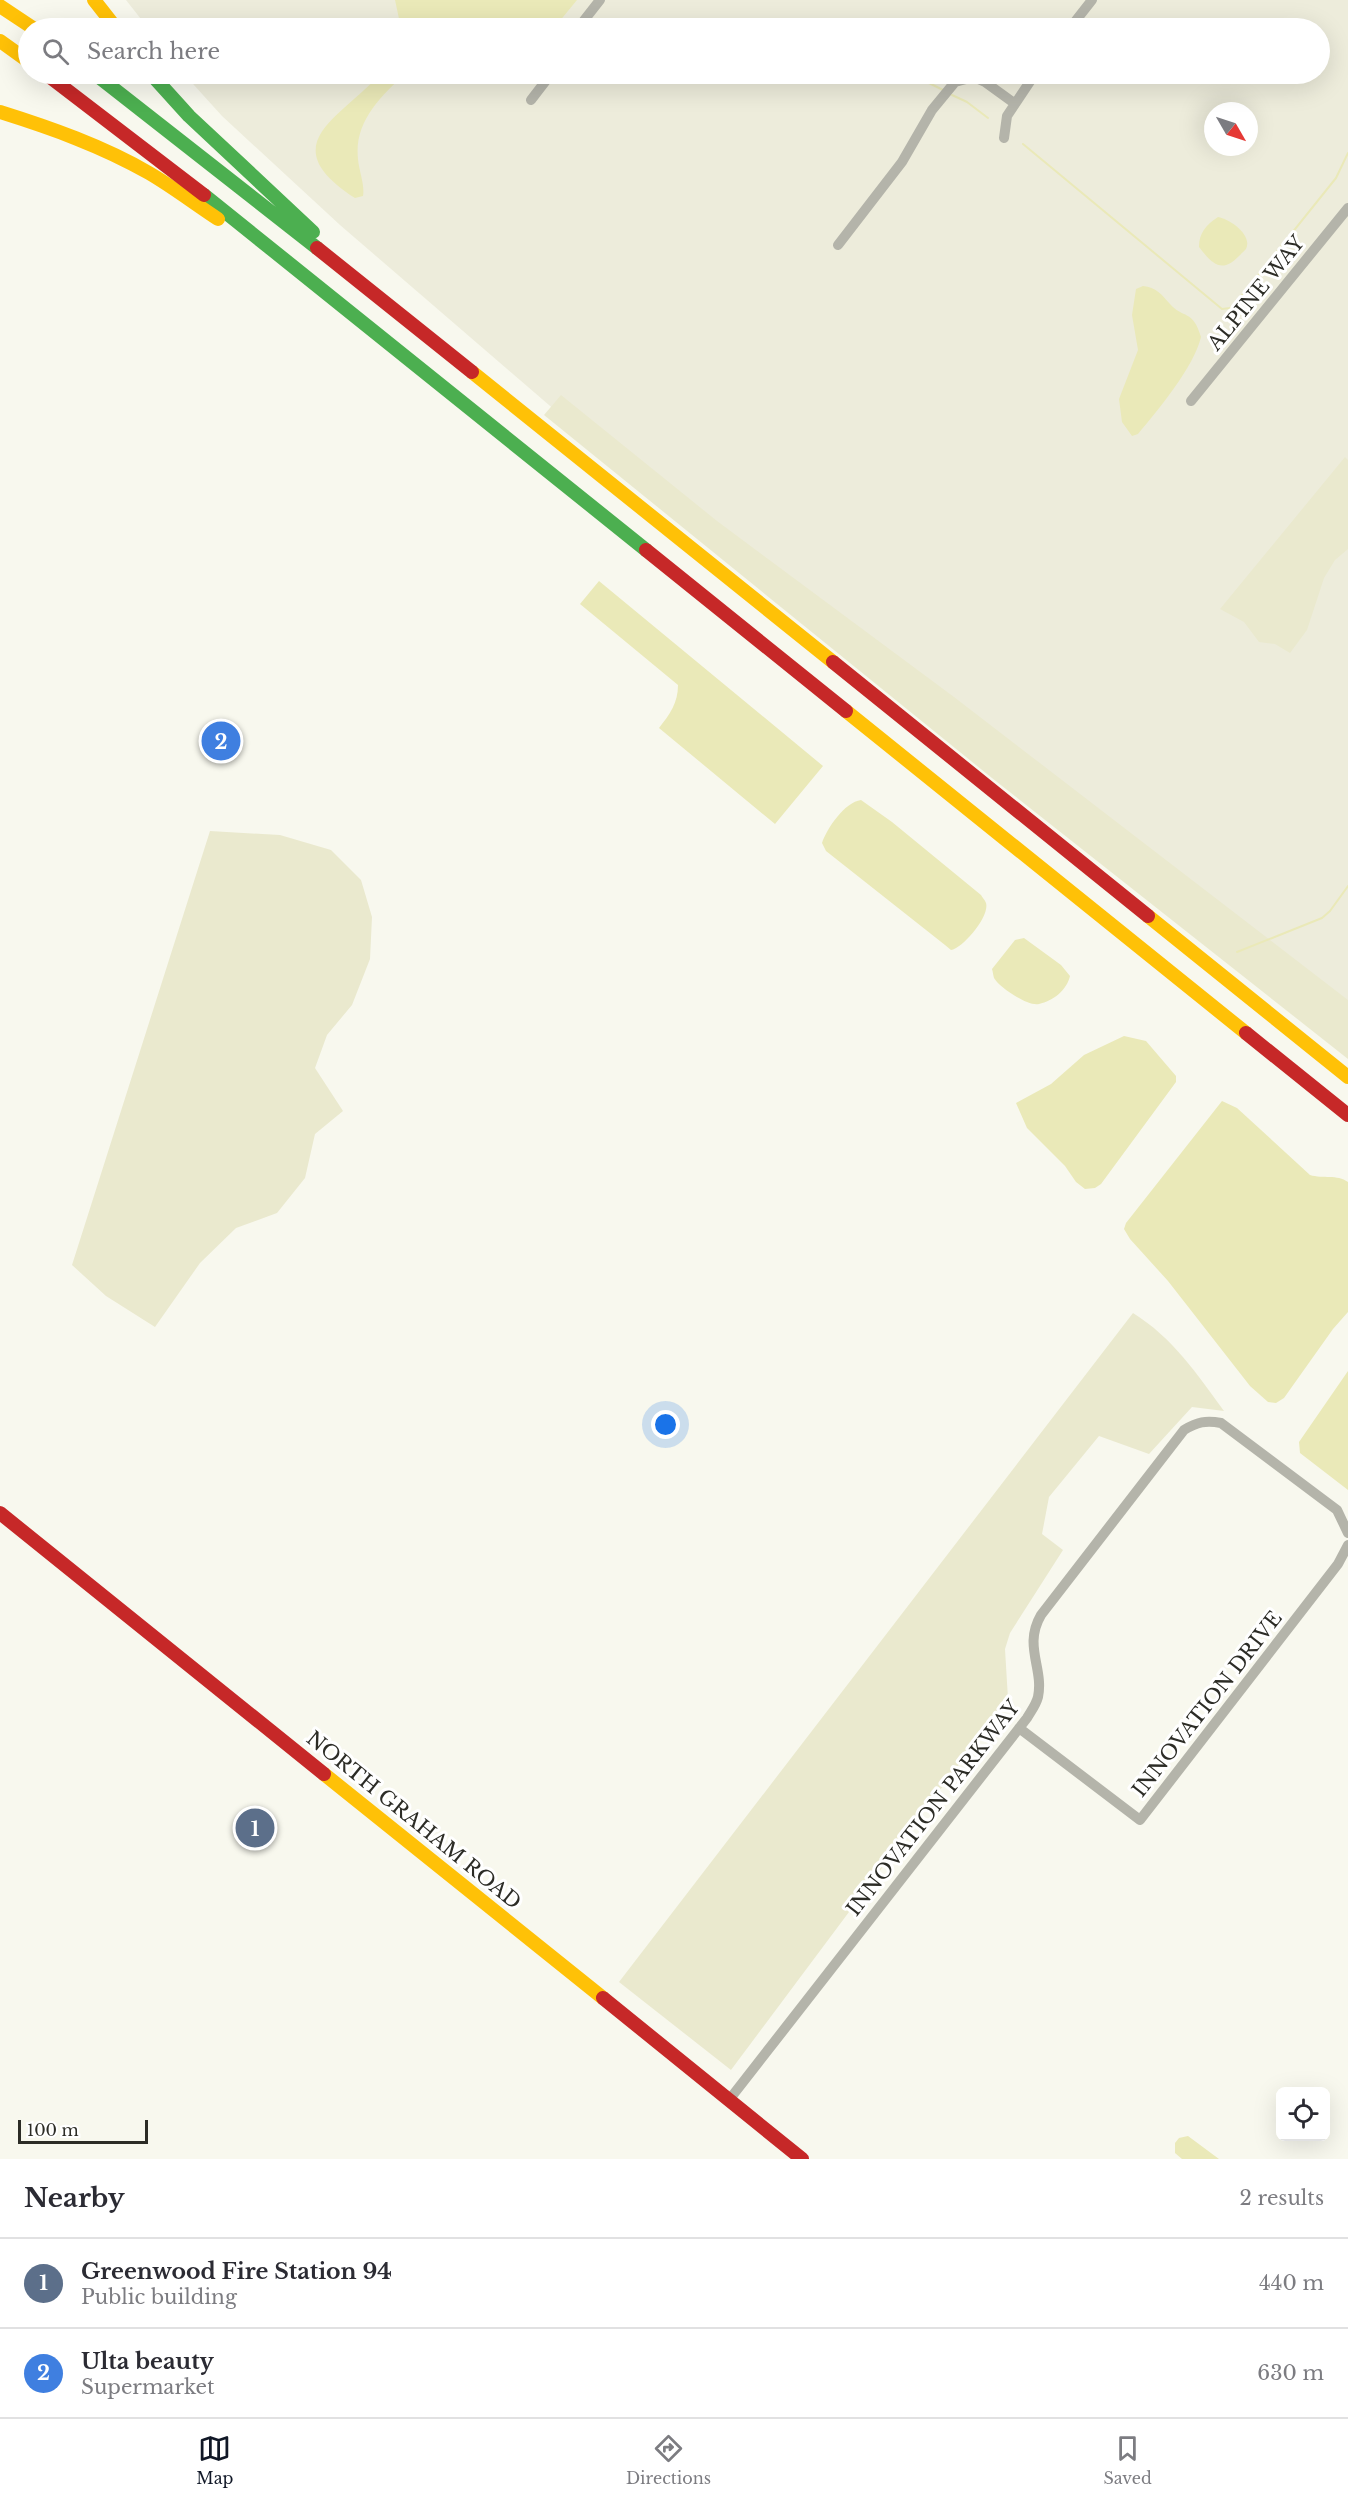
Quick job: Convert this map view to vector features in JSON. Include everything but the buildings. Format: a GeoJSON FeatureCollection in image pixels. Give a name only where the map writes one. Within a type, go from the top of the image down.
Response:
{"type":"FeatureCollection","features":[{"type":"Feature","properties":{"kind":"main road"},"geometry":{"type":"LineString","coordinates":[[94,0],[108,18]]}},
{"type":"Feature","properties":{"kind":"main road"},"geometry":{"type":"LineString","coordinates":[[0,6],[18,18]]}},
{"type":"Feature","properties":{"kind":"main road"},"geometry":{"type":"LineString","coordinates":[[0,41],[18,54]]}},
{"type":"Feature","properties":{"kind":"main road"},"geometry":{"type":"LineString","coordinates":[[59,84],[135,140],[319,287],[1348,1115]]}},
{"type":"Feature","properties":{"kind":"main road"},"geometry":{"type":"LineString","coordinates":[[108,84],[369,289],[1348,1077]]}},
{"type":"Feature","properties":{"kind":"main road"},"geometry":{"type":"LineString","coordinates":[[160,84],[208,136],[288,206],[369,289]]}},
{"type":"Feature","properties":{"kind":"main road"},"geometry":{"type":"LineString","coordinates":[[0,112],[54,128],[150,174],[319,287]]}},
{"type":"Feature","properties":{"kind":"main road","name":"NORTH GRAHAM ROAD"},"geometry":{"type":"LineString","coordinates":[[0,1513],[802,2159]]}},
{"type":"Feature","properties":{"kind":"street"},"geometry":{"type":"LineString","coordinates":[[586,18],[600,0]]}},
{"type":"Feature","properties":{"kind":"street"},"geometry":{"type":"LineString","coordinates":[[1078,18],[1092,0]]}},
{"type":"Feature","properties":{"kind":"street"},"geometry":{"type":"LineString","coordinates":[[531,100],[543,84]]}},
{"type":"Feature","properties":{"kind":"street"},"geometry":{"type":"LineString","coordinates":[[838,245],[902,162],[932,110],[953,84]]}},
{"type":"Feature","properties":{"kind":"street"},"geometry":{"type":"LineString","coordinates":[[988,84],[1014,103]]}},
{"type":"Feature","properties":{"kind":"street"},"geometry":{"type":"LineString","coordinates":[[1004,138],[1007,116],[1028,84]]}},
{"type":"Feature","properties":{"kind":"street","name":"ALPINE WAY"},"geometry":{"type":"LineString","coordinates":[[1191,400],[1348,208]]}},
{"type":"Feature","properties":{"kind":"street","name":"INNOVATION PARKWAY"},"geometry":{"type":"LineString","coordinates":[[729,2100],[1035,1705],[1038,1695],[1032,1638],[1034,1626],[1184,1430],[1207,1420],[1221,1423],[1337,1510],[1348,1533]]}},
{"type":"Feature","properties":{"kind":"street","name":"INNOVATION DRIVE"},"geometry":{"type":"LineString","coordinates":[[1019,1728],[1140,1820],[1338,1564],[1348,1545]]}},
{"type":"Feature","properties":{"kind":"shaded area"},"geometry":{"type":"Polygon","coordinates":[[[126,0],[1348,0],[1348,1045],[621,467],[340,225],[222,116],[193,84],[1330,84],[1330,18],[140,18],[126,0]]]}},
{"type":"Feature","properties":{"kind":"shaded area"},"geometry":{"type":"Polygon","coordinates":[[[395,0],[577,0],[562,18],[399,18],[395,0]]]}},
{"type":"Feature","properties":{"kind":"shaded area"},"geometry":{"type":"Polygon","coordinates":[[[370,84],[395,84],[378,101],[360,133],[358,159],[363,196],[355,198],[331,179],[318,162],[316,147],[321,133],[370,84]]]}},
{"type":"Feature","properties":{"kind":"shaded area"},"geometry":{"type":"Polygon","coordinates":[[[1218,217],[1239,228],[1247,244],[1246,249],[1233,261],[1222,266],[1208,258],[1199,247],[1204,230],[1218,217]]]}},
{"type":"Feature","properties":{"kind":"shaded area"},"geometry":{"type":"Polygon","coordinates":[[[1143,286],[1155,290],[1175,309],[1191,318],[1201,337],[1191,361],[1174,388],[1138,434],[1132,436],[1122,422],[1119,399],[1138,350],[1132,315],[1136,289],[1143,286]]]}},
{"type":"Feature","properties":{"kind":"shaded area"},"geometry":{"type":"Polygon","coordinates":[[[561,395],[717,521],[954,697],[1348,1000],[1348,1059],[992,778],[544,415],[561,395]]]}},
{"type":"Feature","properties":{"kind":"shaded area"},"geometry":{"type":"Polygon","coordinates":[[[1345,457],[1348,460],[1348,549],[1335,560],[1324,578],[1307,630],[1290,653],[1275,644],[1259,642],[1244,622],[1220,609],[1345,457]]]}},
{"type":"Feature","properties":{"kind":"shaded area"},"geometry":{"type":"Polygon","coordinates":[[[599,581],[823,766],[775,824],[659,728],[673,708],[678,685],[580,604],[599,581]]]}},
{"type":"Feature","properties":{"kind":"shaded area"},"geometry":{"type":"Polygon","coordinates":[[[861,800],[892,822],[981,895],[986,903],[984,916],[975,931],[962,944],[951,950],[826,851],[822,843],[832,823],[849,805],[861,800]]]}},
{"type":"Feature","properties":{"kind":"shaded area"},"geometry":{"type":"Polygon","coordinates":[[[210,831],[280,835],[331,850],[361,880],[372,917],[370,959],[352,1005],[327,1035],[315,1068],[343,1111],[315,1134],[305,1178],[277,1213],[236,1228],[200,1263],[155,1327],[106,1296],[72,1265],[210,831]]]}},
{"type":"Feature","properties":{"kind":"shaded area"},"geometry":{"type":"Polygon","coordinates":[[[1024,938],[1061,965],[1070,976],[1066,986],[1059,994],[1039,1004],[1014,996],[993,976],[992,969],[1015,940],[1024,938]]]}},
{"type":"Feature","properties":{"kind":"shaded area"},"geometry":{"type":"Polygon","coordinates":[[[1124,1036],[1146,1041],[1176,1076],[1176,1082],[1101,1184],[1095,1188],[1085,1189],[1027,1128],[1016,1103],[1051,1084],[1084,1055],[1124,1036]]]}},
{"type":"Feature","properties":{"kind":"shaded area"},"geometry":{"type":"Polygon","coordinates":[[[1222,1101],[1237,1108],[1310,1175],[1339,1178],[1348,1182],[1348,1312],[1333,1329],[1284,1398],[1276,1403],[1268,1402],[1250,1386],[1124,1229],[1126,1223],[1222,1101]]]}},
{"type":"Feature","properties":{"kind":"shaded area"},"geometry":{"type":"Polygon","coordinates":[[[1133,1313],[1172,1345],[1194,1370],[1224,1411],[1192,1407],[1149,1454],[1099,1436],[1049,1497],[1042,1534],[1063,1550],[1010,1633],[1005,1649],[1008,1699],[731,2070],[619,1982],[1133,1313]]]}},
{"type":"Feature","properties":{"kind":"shaded area"},"geometry":{"type":"Polygon","coordinates":[[[1348,1371],[1348,1490],[1300,1453],[1299,1442],[1348,1371]]]}},
{"type":"Feature","properties":{"kind":"shaded area"},"geometry":{"type":"Polygon","coordinates":[[[1188,2136],[1219,2159],[1182,2159],[1175,2153],[1175,2143],[1179,2138],[1188,2136]]]}},
{"type":"Feature","properties":{"kind":"waterway"},"geometry":{"type":"LineString","coordinates":[[931,84],[943,90]]}},
{"type":"Feature","properties":{"kind":"waterway"},"geometry":{"type":"LineString","coordinates":[[952,95],[967,102],[988,118]]}},
{"type":"Feature","properties":{"kind":"waterway"},"geometry":{"type":"LineString","coordinates":[[1023,144],[1222,309],[1230,308],[1239,299],[1336,178],[1348,153]]}},
{"type":"Feature","properties":{"kind":"waterway"},"geometry":{"type":"LineString","coordinates":[[1237,952],[1322,918],[1348,886]]}},
{"type":"Feature","properties":{"kind":"traffic: fast"},"geometry":{"type":"LineString","coordinates":[[108,84],[317,248]]}},
{"type":"Feature","properties":{"kind":"traffic: fast"},"geometry":{"type":"LineString","coordinates":[[160,84],[189,116],[313,232]]}},
{"type":"Feature","properties":{"kind":"traffic: fast"},"geometry":{"type":"LineString","coordinates":[[204,195],[646,550]]}},
{"type":"Feature","properties":{"kind":"traffic: slow"},"geometry":{"type":"LineString","coordinates":[[94,0],[108,18]]}},
{"type":"Feature","properties":{"kind":"traffic: slow"},"geometry":{"type":"LineString","coordinates":[[0,6],[18,18]]}},
{"type":"Feature","properties":{"kind":"traffic: slow"},"geometry":{"type":"LineString","coordinates":[[0,41],[18,54]]}},
{"type":"Feature","properties":{"kind":"traffic: slow"},"geometry":{"type":"LineString","coordinates":[[0,112],[57,131],[113,154],[158,178],[218,219]]}},
{"type":"Feature","properties":{"kind":"traffic: slow"},"geometry":{"type":"LineString","coordinates":[[472,372],[833,662]]}},
{"type":"Feature","properties":{"kind":"traffic: slow"},"geometry":{"type":"LineString","coordinates":[[846,711],[1246,1033]]}},
{"type":"Feature","properties":{"kind":"traffic: slow"},"geometry":{"type":"LineString","coordinates":[[1148,916],[1348,1077]]}},
{"type":"Feature","properties":{"kind":"traffic: slow"},"geometry":{"type":"LineString","coordinates":[[324,1774],[603,1998]]}},
{"type":"Feature","properties":{"kind":"traffic: jam"},"geometry":{"type":"LineString","coordinates":[[59,84],[204,195]]}},
{"type":"Feature","properties":{"kind":"traffic: jam"},"geometry":{"type":"LineString","coordinates":[[317,248],[472,372]]}},
{"type":"Feature","properties":{"kind":"traffic: jam"},"geometry":{"type":"LineString","coordinates":[[646,550],[846,711]]}},
{"type":"Feature","properties":{"kind":"traffic: jam"},"geometry":{"type":"LineString","coordinates":[[833,662],[1148,916]]}},
{"type":"Feature","properties":{"kind":"traffic: jam"},"geometry":{"type":"LineString","coordinates":[[1246,1033],[1348,1115]]}},
{"type":"Feature","properties":{"kind":"traffic: jam"},"geometry":{"type":"LineString","coordinates":[[0,1513],[324,1774]]}},
{"type":"Feature","properties":{"kind":"traffic: jam"},"geometry":{"type":"LineString","coordinates":[[603,1998],[802,2159]]}},
{"type":"Feature","properties":{"kind":"place","name":"Ulta beauty"},"geometry":{"type":"Point","coordinates":[221,741]}},
{"type":"Feature","properties":{"kind":"place","name":"Greenwood Fire Station 94"},"geometry":{"type":"Point","coordinates":[255,1828]}}]}
